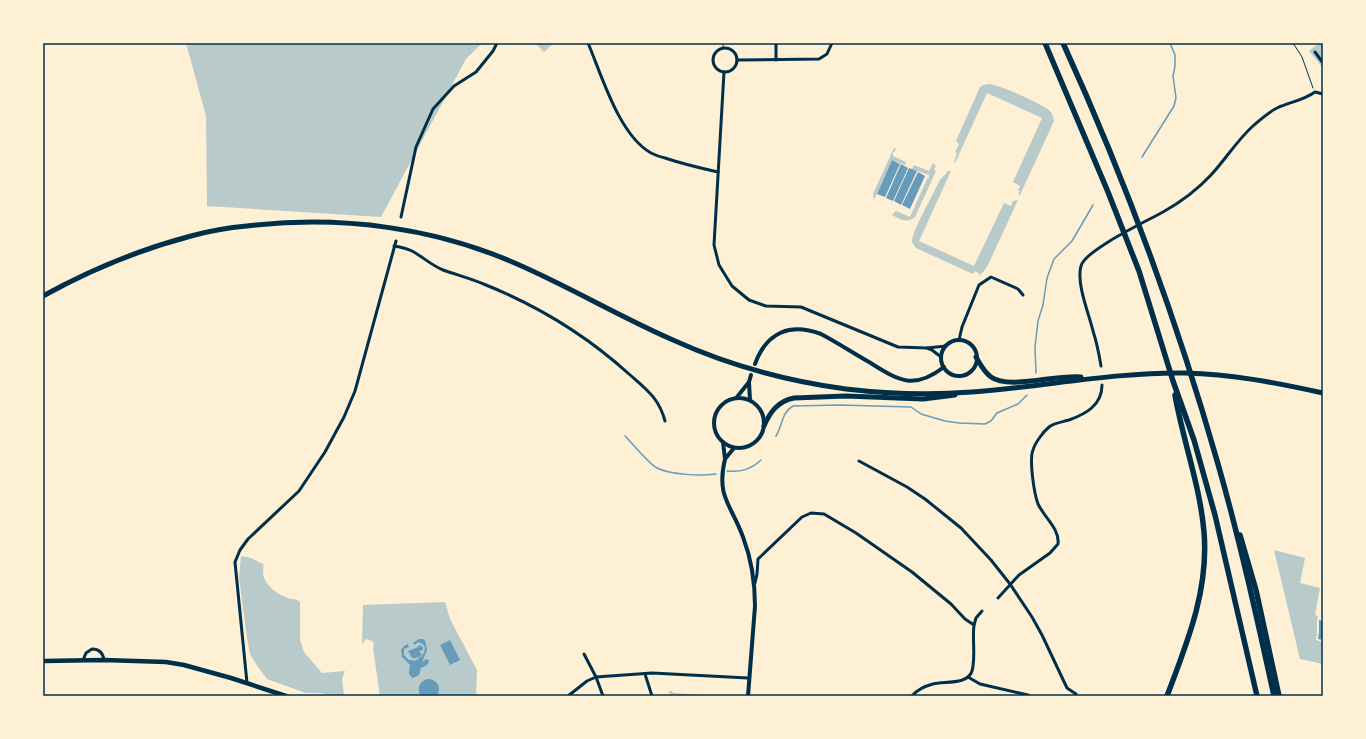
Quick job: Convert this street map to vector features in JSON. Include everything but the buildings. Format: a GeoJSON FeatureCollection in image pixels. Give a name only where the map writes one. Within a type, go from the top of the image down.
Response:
{"type":"FeatureCollection","features":[{"type":"Feature","properties":{"kind":"highway"},"geometry":{"type":"LineString","coordinates":[[1045,43],[1127,241],[1194,440],[1207,484],[1257,696]]}},
{"type":"Feature","properties":{"kind":"highway"},"geometry":{"type":"LineString","coordinates":[[1063,43],[1121,180],[1158,275],[1194,383],[1230,509],[1257,618],[1274,696]]}},
{"type":"Feature","properties":{"kind":"highway"},"geometry":{"type":"LineString","coordinates":[[43,296],[85,274],[124,257],[154,246],[205,232],[236,227],[284,223],[336,222],[371,225],[405,230],[452,241],[513,262],[562,284],[674,341],[716,358],[761,372],[807,382],[873,392],[917,394],[970,392]]}},
{"type":"Feature","properties":{"kind":"highway"},"geometry":{"type":"LineString","coordinates":[[976,356],[985,372],[990,377],[1000,381],[1012,382],[1065,377],[1088,378]]}},
{"type":"Feature","properties":{"kind":"highway"},"geometry":{"type":"LineString","coordinates":[[764,426],[776,407],[787,400],[794,398],[846,396],[923,399],[1088,378],[1149,374],[1185,373],[1234,376],[1275,382],[1323,393]]}},
{"type":"Feature","properties":{"kind":"highway"},"geometry":{"type":"LineString","coordinates":[[1167,696],[1198,609],[1205,570],[1204,532],[1199,498],[1176,401],[1173,381]]}},
{"type":"Feature","properties":{"kind":"highway"},"geometry":{"type":"LineString","coordinates":[[1230,509],[1250,568],[1279,696]]}},
{"type":"Feature","properties":{"kind":"main road"},"geometry":{"type":"LineString","coordinates":[[43,661],[104,660],[166,662],[184,665],[286,696]]}},
{"type":"Feature","properties":{"kind":"street"},"geometry":{"type":"LineString","coordinates":[[401,217],[416,147],[433,109],[454,86],[476,72],[493,51],[497,43]]}},
{"type":"Feature","properties":{"kind":"street"},"geometry":{"type":"LineString","coordinates":[[588,43],[615,107],[626,129],[636,142],[651,153],[682,164],[718,172]]}},
{"type":"Feature","properties":{"kind":"street"},"geometry":{"type":"LineString","coordinates":[[776,43],[776,60]]}},
{"type":"Feature","properties":{"kind":"street"},"geometry":{"type":"LineString","coordinates":[[737,60],[819,59],[827,54],[832,43]]}},
{"type":"Feature","properties":{"kind":"street"},"geometry":{"type":"LineString","coordinates":[[723,48],[727,48],[735,52],[737,60],[737,64],[732,70],[724,72],[717,68],[713,60],[716,52],[723,48]]}},
{"type":"Feature","properties":{"kind":"street"},"geometry":{"type":"LineString","coordinates":[[1315,52],[1323,62]]}},
{"type":"Feature","properties":{"kind":"street"},"geometry":{"type":"LineString","coordinates":[[724,72],[714,245],[719,265],[732,286],[749,300],[766,306],[801,306],[898,347],[927,348],[946,346]]}},
{"type":"Feature","properties":{"kind":"street"},"geometry":{"type":"LineString","coordinates":[[1101,366],[1080,277],[1081,265],[1086,258],[1092,253],[1174,206],[1192,193],[1206,181],[1243,136],[1265,116],[1278,108],[1308,97],[1315,92],[1323,94]]}},
{"type":"Feature","properties":{"kind":"street"},"geometry":{"type":"LineString","coordinates":[[247,683],[235,562],[240,550],[248,539],[299,491],[325,452],[344,417],[355,390],[396,241]]}},
{"type":"Feature","properties":{"kind":"street"},"geometry":{"type":"LineString","coordinates":[[394,246],[412,251],[442,270],[486,285],[508,295],[553,318],[574,331],[609,357],[652,394],[661,408],[665,421]]}},
{"type":"Feature","properties":{"kind":"street"},"geometry":{"type":"LineString","coordinates":[[959,340],[962,327],[979,285],[991,277],[1018,289],[1023,295]]}},
{"type":"Feature","properties":{"kind":"street"},"geometry":{"type":"LineString","coordinates":[[756,364],[758,356],[765,345],[775,336],[784,331],[796,328],[822,334],[897,378],[913,381],[921,380],[944,367]]}},
{"type":"Feature","properties":{"kind":"street"},"geometry":{"type":"LineString","coordinates":[[959,340],[966,341],[971,345],[975,350],[976,356],[976,363],[972,369],[964,375],[951,374],[944,367],[941,357],[942,351],[946,346],[953,341],[959,340]]}},
{"type":"Feature","properties":{"kind":"street"},"geometry":{"type":"LineString","coordinates":[[927,348],[941,357]]}},
{"type":"Feature","properties":{"kind":"street"},"geometry":{"type":"LineString","coordinates":[[737,398],[749,382],[751,376]]}},
{"type":"Feature","properties":{"kind":"street"},"geometry":{"type":"LineString","coordinates":[[749,382],[750,400]]}},
{"type":"Feature","properties":{"kind":"street"},"geometry":{"type":"LineString","coordinates":[[998,598],[1019,575],[1050,553],[1058,544],[1057,534],[1039,504],[1036,495],[1031,462],[1033,447],[1048,427],[1078,416],[1097,404],[1100,398],[1102,385]]}},
{"type":"Feature","properties":{"kind":"street"},"geometry":{"type":"LineString","coordinates":[[723,442],[734,448],[745,448],[754,443],[760,436],[764,426],[764,418],[760,409],[750,400],[737,398],[729,400],[721,404],[715,416],[715,430],[723,442],[725,459],[722,473],[722,490],[743,538],[754,586],[755,606],[748,678],[748,696]]}},
{"type":"Feature","properties":{"kind":"street"},"geometry":{"type":"LineString","coordinates":[[725,459],[734,448]]}},
{"type":"Feature","properties":{"kind":"street"},"geometry":{"type":"LineString","coordinates":[[859,461],[907,487],[925,499],[954,523],[991,560],[1010,584],[1042,635],[1063,682],[1067,688],[1076,694]]}},
{"type":"Feature","properties":{"kind":"street"},"geometry":{"type":"LineString","coordinates":[[754,586],[757,574],[758,559],[802,517],[811,513],[824,514],[856,533],[907,568],[930,586],[965,619],[974,624]]}},
{"type":"Feature","properties":{"kind":"street"},"geometry":{"type":"LineString","coordinates":[[912,696],[916,692],[932,684],[961,680],[971,674],[973,667],[974,624],[976,618],[982,611]]}},
{"type":"Feature","properties":{"kind":"street"},"geometry":{"type":"LineString","coordinates":[[83,660],[86,653],[92,649],[100,651],[104,660]]}},
{"type":"Feature","properties":{"kind":"street"},"geometry":{"type":"LineString","coordinates":[[584,654],[596,677],[603,696]]}},
{"type":"Feature","properties":{"kind":"street"},"geometry":{"type":"LineString","coordinates":[[568,696],[587,681],[596,677],[645,674],[748,678]]}},
{"type":"Feature","properties":{"kind":"street"},"geometry":{"type":"LineString","coordinates":[[645,674],[652,696]]}},
{"type":"Feature","properties":{"kind":"street"},"geometry":{"type":"LineString","coordinates":[[968,677],[980,684],[1028,695]]}},
{"type":"Feature","properties":{"kind":"path"},"geometry":{"type":"LineString","coordinates":[[723,43],[723,48]]}},
{"type":"Feature","properties":{"kind":"path"},"geometry":{"type":"LineString","coordinates":[[1293,43],[1302,57],[1315,92]]}},
{"type":"Feature","properties":{"kind":"shaded area"},"geometry":{"type":"Polygon","coordinates":[[[186,43],[482,43],[466,59],[381,217],[207,206],[206,116],[186,43]]]}},
{"type":"Feature","properties":{"kind":"shaded area"},"geometry":{"type":"Polygon","coordinates":[[[535,43],[554,43],[544,52],[535,43]]]}},
{"type":"Feature","properties":{"kind":"shaded area"},"geometry":{"type":"Polygon","coordinates":[[[1319,43],[1323,43],[1323,68],[1309,51],[1319,43]]]}},
{"type":"Feature","properties":{"kind":"shaded area"},"geometry":{"type":"Polygon","coordinates":[[[989,84],[1010,91],[1037,103],[1052,113],[1054,121],[1020,195],[1018,194],[1020,191],[1018,190],[1020,186],[1013,182],[1042,118],[987,93],[955,163],[954,162],[957,153],[955,152],[959,144],[956,141],[980,87],[989,84]]]}},
{"type":"Feature","properties":{"kind":"shaded area"},"geometry":{"type":"Polygon","coordinates":[[[894,148],[896,149],[893,152],[893,156],[906,162],[905,165],[892,160],[874,200],[873,194],[894,148]]]}},
{"type":"Feature","properties":{"kind":"shaded area"},"geometry":{"type":"Polygon","coordinates":[[[933,163],[936,166],[934,170],[936,171],[915,217],[906,220],[892,215],[896,211],[910,217],[929,177],[929,175],[912,169],[914,165],[929,171],[933,163]]]}},
{"type":"Feature","properties":{"kind":"shaded area"},"geometry":{"type":"Polygon","coordinates":[[[947,171],[951,171],[919,241],[974,266],[1004,203],[1011,206],[1013,201],[1018,200],[987,267],[979,277],[980,274],[975,271],[973,274],[916,248],[912,242],[915,230],[940,180],[947,171]]]}},
{"type":"Feature","properties":{"kind":"shaded area"},"geometry":{"type":"Polygon","coordinates":[[[1274,550],[1305,558],[1300,583],[1320,588],[1315,615],[1318,616],[1316,640],[1322,642],[1323,664],[1300,659],[1274,550]]]}},
{"type":"Feature","properties":{"kind":"shaded area"},"geometry":{"type":"Polygon","coordinates":[[[241,556],[251,558],[263,564],[264,577],[272,589],[284,597],[300,602],[300,640],[304,652],[322,673],[345,671],[342,679],[344,696],[306,693],[267,679],[258,667],[250,654],[247,638],[239,578],[241,556]]]}},
{"type":"Feature","properties":{"kind":"shaded area"},"geometry":{"type":"Polygon","coordinates":[[[445,602],[450,619],[477,670],[476,696],[380,696],[373,648],[374,644],[372,641],[366,639],[362,644],[363,605],[445,602]]]}},
{"type":"Feature","properties":{"kind":"shaded area"},"geometry":{"type":"Polygon","coordinates":[[[669,691],[672,691],[673,693],[702,696],[670,696],[669,691]]]}},
{"type":"Feature","properties":{"kind":"water"},"geometry":{"type":"Polygon","coordinates":[[[892,160],[900,164],[885,197],[877,194],[892,160]]]}},
{"type":"Feature","properties":{"kind":"water"},"geometry":{"type":"Polygon","coordinates":[[[901,164],[908,168],[893,201],[886,198],[901,164]]]}},
{"type":"Feature","properties":{"kind":"water"},"geometry":{"type":"Polygon","coordinates":[[[909,168],[917,171],[901,205],[894,201],[909,168]]]}},
{"type":"Feature","properties":{"kind":"water"},"geometry":{"type":"Polygon","coordinates":[[[918,172],[925,176],[910,209],[902,205],[918,172]]]}},
{"type":"Feature","properties":{"kind":"water"},"geometry":{"type":"Polygon","coordinates":[[[1319,620],[1323,621],[1323,640],[1318,639],[1319,620]]]}},
{"type":"Feature","properties":{"kind":"water"},"geometry":{"type":"Polygon","coordinates":[[[419,639],[425,640],[427,650],[422,662],[426,659],[429,660],[429,662],[421,668],[419,675],[413,678],[409,673],[410,665],[402,657],[401,650],[408,644],[409,647],[404,649],[404,655],[409,660],[414,661],[418,659],[423,655],[425,648],[424,645],[419,642],[414,645],[413,643],[419,639]]]}},
{"type":"Feature","properties":{"kind":"water"},"geometry":{"type":"Polygon","coordinates":[[[450,640],[460,660],[450,665],[440,645],[450,640]]]}},
{"type":"Feature","properties":{"kind":"water"},"geometry":{"type":"Polygon","coordinates":[[[420,645],[423,647],[423,650],[419,651],[422,654],[419,658],[412,658],[408,651],[420,645]]]}},
{"type":"Feature","properties":{"kind":"water"},"geometry":{"type":"Polygon","coordinates":[[[427,679],[431,679],[438,684],[439,690],[437,696],[420,695],[419,686],[427,679]]]}},
{"type":"Feature","properties":{"kind":"waterway"},"geometry":{"type":"LineString","coordinates":[[1142,157],[1174,106],[1176,98],[1173,76],[1175,55],[1170,43]]}},
{"type":"Feature","properties":{"kind":"waterway"},"geometry":{"type":"LineString","coordinates":[[1036,373],[1035,347],[1038,321],[1043,305],[1047,278],[1054,259],[1072,241],[1093,205]]}},
{"type":"Feature","properties":{"kind":"waterway"},"geometry":{"type":"LineString","coordinates":[[776,436],[786,412],[793,406],[840,405],[911,407],[921,414],[945,421],[985,424],[991,421],[997,413],[1018,404],[1027,395]]}},
{"type":"Feature","properties":{"kind":"waterway"},"geometry":{"type":"LineString","coordinates":[[625,436],[657,468],[670,472],[686,474],[716,474]]}},
{"type":"Feature","properties":{"kind":"waterway"},"geometry":{"type":"LineString","coordinates":[[727,471],[745,470],[761,460]]}}]}
